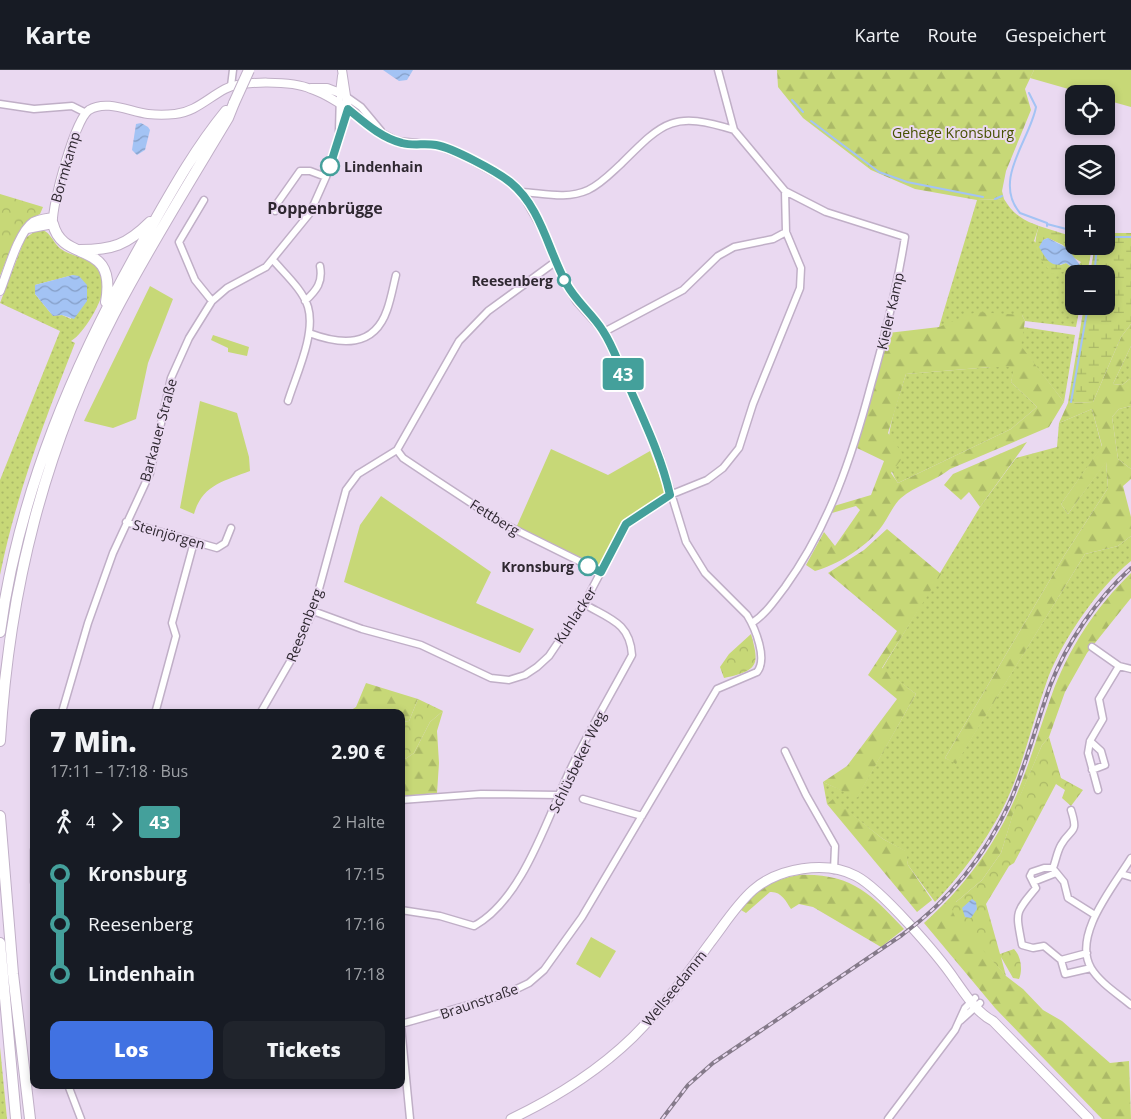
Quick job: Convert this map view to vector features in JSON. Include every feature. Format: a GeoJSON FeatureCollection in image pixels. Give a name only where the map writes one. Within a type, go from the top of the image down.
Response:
{"type":"FeatureCollection","features":[{"type":"Feature","properties":{"kind":"main road"},"geometry":{"type":"LineString","coordinates":[[0,741],[7,656],[18,584],[36,511],[57,443],[92,360],[114,315],[228,118],[249,70]]}},
{"type":"Feature","properties":{"kind":"main road"},"geometry":{"type":"LineString","coordinates":[[0,632],[15,550],[37,472],[70,382],[105,310],[161,210],[203,142],[234,103]]}},
{"type":"Feature","properties":{"kind":"main road"},"geometry":{"type":"LineString","coordinates":[[79,250],[106,248],[125,243],[136,236],[161,210]]}},
{"type":"Feature","properties":{"kind":"main road"},"geometry":{"type":"LineString","coordinates":[[52,221],[61,240],[97,260],[108,275],[105,310]]}},
{"type":"Feature","properties":{"kind":"main road"},"geometry":{"type":"LineString","coordinates":[[0,816],[13,974],[30,1119]]}},
{"type":"Feature","properties":{"kind":"main road","name":"Wellseedamm"},"geometry":{"type":"LineString","coordinates":[[511,1119],[558,1095],[603,1064],[632,1038],[672,994],[737,907],[754,889],[773,877],[791,870],[814,868],[837,871],[844,876],[864,883],[886,901],[993,1021],[1089,1119]]}},
{"type":"Feature","properties":{"kind":"main road"},"geometry":{"type":"LineString","coordinates":[[0,943],[16,1119]]}},
{"type":"Feature","properties":{"kind":"street"},"geometry":{"type":"LineString","coordinates":[[231,86],[233,70]]}},
{"type":"Feature","properties":{"kind":"street","name":"Kieler Kamp"},"geometry":{"type":"LineString","coordinates":[[718,70],[734,130],[785,191],[826,212],[904,237],[892,312],[854,447],[837,494],[815,541],[798,568],[765,614],[752,623]]}},
{"type":"Feature","properties":{"kind":"street","name":"Barkauer Straße"},"geometry":{"type":"LineString","coordinates":[[63,709],[88,623],[126,522],[150,473],[171,378],[193,330],[212,301],[227,288],[249,278],[273,260],[310,213],[326,177],[348,109],[343,95],[342,73]]}},
{"type":"Feature","properties":{"kind":"street"},"geometry":{"type":"LineString","coordinates":[[0,104],[34,109],[72,106],[86,113],[104,106],[153,115],[183,113],[195,109],[231,86],[245,83],[327,88],[343,95],[361,107],[383,134]]}},
{"type":"Feature","properties":{"kind":"street"},"geometry":{"type":"LineString","coordinates":[[310,88],[348,109],[383,134],[403,143],[436,145],[464,156],[509,181],[520,192],[546,236],[555,262],[577,302],[604,332],[659,454],[670,495],[686,542],[705,572],[740,607],[752,623]]}},
{"type":"Feature","properties":{"kind":"street","name":"Barkauer Straße"},"geometry":{"type":"LineString","coordinates":[[339,135],[340,104],[343,95]]}},
{"type":"Feature","properties":{"kind":"street","name":"Bormkamp"},"geometry":{"type":"LineString","coordinates":[[52,221],[75,133],[86,113]]}},
{"type":"Feature","properties":{"kind":"street"},"geometry":{"type":"LineString","coordinates":[[520,192],[571,195],[588,190],[604,181],[649,135],[665,124],[685,120],[706,121],[734,130]]}},
{"type":"Feature","properties":{"kind":"street"},"geometry":{"type":"LineString","coordinates":[[275,211],[276,204],[300,172],[310,171],[326,177]]}},
{"type":"Feature","properties":{"kind":"street","name":"Kuhlacker"},"geometry":{"type":"LineString","coordinates":[[313,610],[362,629],[421,645],[491,678],[509,680],[525,675],[548,656],[584,604],[626,524],[670,495],[707,480],[723,468],[738,448],[753,404],[800,288],[801,268],[786,232],[785,191]]}},
{"type":"Feature","properties":{"kind":"street"},"geometry":{"type":"LineString","coordinates":[[204,200],[179,242],[195,280],[212,301]]}},
{"type":"Feature","properties":{"kind":"street"},"geometry":{"type":"LineString","coordinates":[[0,291],[19,242],[27,229],[52,221]]}},
{"type":"Feature","properties":{"kind":"street"},"geometry":{"type":"LineString","coordinates":[[604,332],[682,290],[718,256],[734,247],[773,239],[786,232]]}},
{"type":"Feature","properties":{"kind":"street"},"geometry":{"type":"LineString","coordinates":[[273,260],[306,301],[310,319],[309,333],[288,401]]}},
{"type":"Feature","properties":{"kind":"street","name":"Reesenberg"},"geometry":{"type":"LineString","coordinates":[[263,709],[291,660],[313,610],[346,490],[358,474],[397,450],[459,341],[488,311],[555,262]]}},
{"type":"Feature","properties":{"kind":"street"},"geometry":{"type":"LineString","coordinates":[[306,301],[316,290],[322,278],[320,266]]}},
{"type":"Feature","properties":{"kind":"street"},"geometry":{"type":"LineString","coordinates":[[309,333],[342,342],[365,338],[382,320],[396,276]]}},
{"type":"Feature","properties":{"kind":"street","name":"Fettberg"},"geometry":{"type":"LineString","coordinates":[[397,450],[404,458],[425,473],[500,522],[601,572]]}},
{"type":"Feature","properties":{"kind":"street","name":"Steinjörgen"},"geometry":{"type":"LineString","coordinates":[[126,522],[217,548],[224,543],[231,528]]}},
{"type":"Feature","properties":{"kind":"street"},"geometry":{"type":"LineString","coordinates":[[156,709],[176,636],[172,623],[194,542]]}},
{"type":"Feature","properties":{"kind":"street","name":"Schlüsbeker Weg"},"geometry":{"type":"LineString","coordinates":[[405,911],[440,916],[474,926],[499,904],[528,865],[590,730],[632,656],[631,640],[624,628],[584,604]]}},
{"type":"Feature","properties":{"kind":"street","name":"Braunstraße"},"geometry":{"type":"LineString","coordinates":[[405,1024],[504,995],[529,983],[544,970],[567,940],[717,689],[757,672],[762,661],[752,623]]}},
{"type":"Feature","properties":{"kind":"street"},"geometry":{"type":"LineString","coordinates":[[1092,647],[1119,666],[1131,669]]}},
{"type":"Feature","properties":{"kind":"street"},"geometry":{"type":"LineString","coordinates":[[1098,790],[1088,753],[1090,741],[1103,719],[1100,699],[1119,666]]}},
{"type":"Feature","properties":{"kind":"street"},"geometry":{"type":"LineString","coordinates":[[1090,741],[1101,751],[1105,765],[1092,770]]}},
{"type":"Feature","properties":{"kind":"street"},"geometry":{"type":"LineString","coordinates":[[785,751],[806,795],[835,846],[837,871]]}},
{"type":"Feature","properties":{"kind":"street"},"geometry":{"type":"LineString","coordinates":[[405,800],[481,794],[559,795]]}},
{"type":"Feature","properties":{"kind":"street"},"geometry":{"type":"LineString","coordinates":[[583,800],[642,816]]}},
{"type":"Feature","properties":{"kind":"street"},"geometry":{"type":"LineString","coordinates":[[1054,871],[1058,850],[1063,842],[1072,834],[1076,824],[1071,810]]}},
{"type":"Feature","properties":{"kind":"street"},"geometry":{"type":"LineString","coordinates":[[1131,858],[1096,915],[1087,934],[1087,954],[1091,968],[1106,984],[1131,1004]]}},
{"type":"Feature","properties":{"kind":"street"},"geometry":{"type":"LineString","coordinates":[[1091,968],[1065,974],[1061,960],[1044,946],[1033,948],[1022,945],[1017,917],[1019,908],[1036,888],[1030,876],[1032,872],[1044,868],[1054,871],[1064,882],[1068,898],[1096,915]]}},
{"type":"Feature","properties":{"kind":"street"},"geometry":{"type":"LineString","coordinates":[[1033,882],[1054,871]]}},
{"type":"Feature","properties":{"kind":"street"},"geometry":{"type":"LineString","coordinates":[[1121,874],[1131,877]]}},
{"type":"Feature","properties":{"kind":"street"},"geometry":{"type":"LineString","coordinates":[[1061,960],[1087,954]]}},
{"type":"Feature","properties":{"kind":"street"},"geometry":{"type":"LineString","coordinates":[[888,1119],[976,1002]]}},
{"type":"Feature","properties":{"kind":"street"},"geometry":{"type":"LineString","coordinates":[[405,1067],[410,1119]]}},
{"type":"Feature","properties":{"kind":"street"},"geometry":{"type":"LineString","coordinates":[[70,1089],[81,1119]]}},
{"type":"Feature","properties":{"kind":"green space","name":"Gehege Kronsburg"},"geometry":{"type":"Polygon","coordinates":[[[777,70],[1034,70],[1025,89],[1031,110],[1006,171],[1002,191],[1004,199],[977,200],[915,189],[871,170],[803,118],[778,87],[777,70]]]}},
{"type":"Feature","properties":{"kind":"green space"},"geometry":{"type":"Polygon","coordinates":[[[1034,70],[1131,70],[1131,107],[1115,103],[1115,85],[1065,85],[1065,88],[1030,78],[1034,70]]]}},
{"type":"Feature","properties":{"kind":"green space"},"geometry":{"type":"Polygon","coordinates":[[[0,194],[43,207],[40,214],[19,232],[0,276],[0,194]]]}},
{"type":"Feature","properties":{"kind":"green space"},"geometry":{"type":"Polygon","coordinates":[[[1004,199],[1018,216],[1039,226],[1034,241],[1065,269],[1065,315],[1078,315],[1076,327],[1025,321],[1022,315],[939,327],[977,200],[1004,199]]]}},
{"type":"Feature","properties":{"kind":"green space"},"geometry":{"type":"Polygon","coordinates":[[[1039,226],[1065,234],[1065,248],[1048,238],[1043,240],[1058,266],[1066,263],[1069,265],[1065,265],[1065,271],[1052,274],[1039,257],[1036,241],[1039,226]]]}},
{"type":"Feature","properties":{"kind":"green space"},"geometry":{"type":"Polygon","coordinates":[[[39,229],[43,230],[49,234],[61,249],[95,266],[101,273],[104,283],[101,297],[93,315],[82,331],[71,341],[75,343],[42,429],[23,486],[0,575],[0,480],[60,331],[0,303],[25,238],[39,229]],[[73,275],[35,285],[35,294],[53,316],[62,315],[71,319],[73,275]]]}},
{"type":"Feature","properties":{"kind":"green space"},"geometry":{"type":"Polygon","coordinates":[[[1115,233],[1131,233],[1131,324],[1121,337],[1093,402],[1068,403],[1083,315],[1115,315],[1115,265],[1092,265],[1093,255],[1115,255],[1115,233]]]}},
{"type":"Feature","properties":{"kind":"green space"},"geometry":{"type":"Polygon","coordinates":[[[1070,255],[1091,255],[1089,265],[1078,265],[1081,262],[1070,255]]]}},
{"type":"Feature","properties":{"kind":"green space"},"geometry":{"type":"Polygon","coordinates":[[[150,286],[173,299],[148,363],[136,419],[113,428],[84,421],[150,286]]]}},
{"type":"Feature","properties":{"kind":"green space"},"geometry":{"type":"Polygon","coordinates":[[[976,312],[1022,315],[1025,321],[1021,346],[1064,402],[1049,427],[950,469],[907,494],[898,501],[882,526],[866,543],[841,560],[815,571],[806,565],[824,532],[835,546],[860,510],[856,506],[832,513],[834,506],[871,495],[884,461],[857,448],[888,333],[939,327],[976,312]],[[1014,367],[906,374],[888,433],[904,456],[891,473],[898,483],[1011,429],[1037,407],[1011,382],[1014,367]]]}},
{"type":"Feature","properties":{"kind":"green space"},"geometry":{"type":"Polygon","coordinates":[[[1131,324],[1131,346],[1113,384],[1122,385],[1131,378],[1131,406],[1119,409],[1112,417],[1118,459],[1131,469],[1131,479],[1123,486],[1131,517],[1131,536],[1118,546],[1085,554],[956,764],[945,758],[1064,556],[1108,488],[1106,462],[1068,514],[1061,504],[1102,446],[1092,409],[1059,423],[1068,403],[1093,402],[1121,337],[1131,324]]]}},
{"type":"Feature","properties":{"kind":"green space"},"geometry":{"type":"Polygon","coordinates":[[[1023,327],[1075,335],[1064,402],[1020,346],[1023,327]]]}},
{"type":"Feature","properties":{"kind":"green space"},"geometry":{"type":"Polygon","coordinates":[[[213,335],[249,347],[247,356],[228,352],[228,348],[211,340],[213,335]]]}},
{"type":"Feature","properties":{"kind":"green space"},"geometry":{"type":"Polygon","coordinates":[[[1131,346],[1131,378],[1122,385],[1113,384],[1131,346]]]}},
{"type":"Feature","properties":{"kind":"green space"},"geometry":{"type":"Polygon","coordinates":[[[991,367],[1015,367],[1011,382],[1037,407],[1011,429],[898,483],[892,471],[888,443],[893,415],[906,374],[991,367]]]}},
{"type":"Feature","properties":{"kind":"green space"},"geometry":{"type":"Polygon","coordinates":[[[200,401],[237,413],[249,457],[250,471],[223,481],[208,490],[202,496],[194,514],[180,508],[200,401]]]}},
{"type":"Feature","properties":{"kind":"green space"},"geometry":{"type":"Polygon","coordinates":[[[1131,406],[1131,469],[1118,459],[1112,417],[1119,409],[1131,406]]]}},
{"type":"Feature","properties":{"kind":"green space"},"geometry":{"type":"Polygon","coordinates":[[[1092,409],[1102,447],[1061,504],[1068,514],[1106,461],[1108,488],[1064,556],[945,758],[956,763],[1085,554],[1118,546],[1131,536],[1131,561],[1106,585],[1072,631],[1048,678],[1022,762],[1002,810],[972,859],[935,902],[908,865],[905,851],[883,839],[833,800],[827,804],[823,782],[857,797],[916,694],[882,669],[980,507],[1016,458],[1057,447],[1059,423],[1092,409]]]}},
{"type":"Feature","properties":{"kind":"green space"},"geometry":{"type":"Polygon","coordinates":[[[1027,442],[980,507],[969,492],[961,500],[944,485],[953,474],[1027,442]]]}},
{"type":"Feature","properties":{"kind":"green space"},"geometry":{"type":"Polygon","coordinates":[[[551,449],[608,475],[650,451],[666,493],[625,522],[600,569],[516,528],[551,449]]]}},
{"type":"Feature","properties":{"kind":"green space"},"geometry":{"type":"Polygon","coordinates":[[[381,496],[491,572],[476,603],[534,629],[520,653],[344,582],[360,525],[381,496]]]}},
{"type":"Feature","properties":{"kind":"green space"},"geometry":{"type":"Polygon","coordinates":[[[887,529],[941,574],[882,668],[916,694],[857,798],[823,782],[847,766],[897,699],[868,675],[897,631],[828,573],[864,550],[887,529]]]}},
{"type":"Feature","properties":{"kind":"green space"},"geometry":{"type":"Polygon","coordinates":[[[1131,573],[1131,598],[1087,653],[1065,692],[1049,737],[1042,745],[1015,808],[1001,853],[982,880],[956,902],[989,956],[1006,976],[1023,989],[1043,1010],[1062,1021],[1110,1063],[1129,1061],[1131,1119],[1102,1119],[995,1008],[924,923],[963,883],[995,838],[1018,792],[1051,697],[1074,646],[1094,615],[1131,573]]]}},
{"type":"Feature","properties":{"kind":"green space"},"geometry":{"type":"Polygon","coordinates":[[[751,634],[755,653],[754,665],[744,672],[724,678],[720,667],[729,654],[751,634]]]}},
{"type":"Feature","properties":{"kind":"green space"},"geometry":{"type":"Polygon","coordinates":[[[366,683],[418,699],[409,721],[405,722],[405,709],[353,709],[356,707],[366,683]]]}},
{"type":"Feature","properties":{"kind":"green space"},"geometry":{"type":"Polygon","coordinates":[[[418,699],[443,711],[430,722],[414,753],[405,759],[405,722],[409,721],[418,699]]]}},
{"type":"Feature","properties":{"kind":"green space"},"geometry":{"type":"Polygon","coordinates":[[[443,711],[437,731],[439,763],[437,793],[405,796],[405,759],[414,753],[430,722],[443,711]]]}},
{"type":"Feature","properties":{"kind":"green space"},"geometry":{"type":"Polygon","coordinates":[[[1049,737],[1061,778],[1083,790],[1071,806],[1062,798],[1065,790],[1056,784],[1014,863],[1009,866],[986,904],[1000,954],[1014,949],[1020,959],[1019,979],[1013,978],[1001,957],[1006,976],[957,921],[952,910],[956,902],[982,880],[1001,853],[1015,807],[1042,745],[1049,737]]]}},
{"type":"Feature","properties":{"kind":"green space"},"geometry":{"type":"Polygon","coordinates":[[[833,799],[883,839],[906,851],[908,865],[932,900],[917,912],[827,804],[833,799]]]}},
{"type":"Feature","properties":{"kind":"green space"},"geometry":{"type":"Polygon","coordinates":[[[799,875],[817,875],[833,878],[859,888],[881,906],[904,929],[881,947],[813,907],[799,904],[791,909],[783,897],[774,892],[770,892],[746,913],[741,910],[751,897],[766,886],[799,875]]]}},
{"type":"Feature","properties":{"kind":"green space"},"geometry":{"type":"Polygon","coordinates":[[[591,937],[616,951],[600,978],[576,964],[591,937]]]}},
{"type":"Feature","properties":{"kind":"green space"},"geometry":{"type":"Polygon","coordinates":[[[0,1047],[7,1119],[0,1119],[0,1047]]]}},
{"type":"Feature","properties":{"kind":"water"},"geometry":{"type":"Polygon","coordinates":[[[383,70],[413,70],[407,80],[399,81],[383,70]]]}},
{"type":"Feature","properties":{"kind":"water"},"geometry":{"type":"Polygon","coordinates":[[[141,123],[150,130],[145,150],[137,155],[132,150],[136,124],[141,123]]]}},
{"type":"Feature","properties":{"kind":"water"},"geometry":{"type":"Polygon","coordinates":[[[1048,238],[1065,247],[1065,255],[1072,255],[1080,265],[1069,265],[1066,263],[1056,265],[1050,262],[1039,247],[1043,240],[1048,238]]]}},
{"type":"Feature","properties":{"kind":"water"},"geometry":{"type":"Polygon","coordinates":[[[73,275],[79,276],[87,285],[87,301],[74,319],[62,315],[53,316],[35,294],[35,285],[73,275]]]}},
{"type":"Feature","properties":{"kind":"water"},"geometry":{"type":"Polygon","coordinates":[[[972,899],[976,902],[977,909],[971,918],[965,917],[962,908],[972,899]]]}},
{"type":"Feature","properties":{"kind":"waterway"},"geometry":{"type":"LineString","coordinates":[[1029,93],[1036,107],[1015,160],[1010,187],[1012,200],[1020,213],[1047,223],[1047,226]]}},
{"type":"Feature","properties":{"kind":"waterway"},"geometry":{"type":"LineString","coordinates":[[792,100],[803,112]]}},
{"type":"Feature","properties":{"kind":"waterway"},"geometry":{"type":"LineString","coordinates":[[811,121],[879,172],[907,182],[983,197]]}},
{"type":"Feature","properties":{"kind":"waterway"},"geometry":{"type":"LineString","coordinates":[[995,199],[1002,196]]}},
{"type":"Feature","properties":{"kind":"waterway"},"geometry":{"type":"LineString","coordinates":[[1047,224],[1065,229]]}},
{"type":"Feature","properties":{"kind":"waterway"},"geometry":{"type":"LineString","coordinates":[[1115,237],[1131,237]]}},
{"type":"Feature","properties":{"kind":"waterway"},"geometry":{"type":"LineString","coordinates":[[1095,265],[1096,255]]}},
{"type":"Feature","properties":{"kind":"waterway"},"geometry":{"type":"LineString","coordinates":[[1071,402],[1086,315]]}},
{"type":"Feature","properties":{"kind":"railway"},"geometry":{"type":"LineString","coordinates":[[662,1119],[688,1085],[713,1063],[902,935],[935,907],[964,876],[989,842],[1009,804],[1026,760],[1050,686],[1065,654],[1094,608],[1131,568]]}},
{"type":"Feature","properties":{"kind":"bus line","name":"43"},"geometry":{"type":"LineString","coordinates":[[330,166],[348,109],[379,132],[397,141],[418,145],[436,145],[464,156],[489,169],[509,181],[520,192],[534,213],[567,286],[577,302],[596,320],[604,332],[659,454],[670,495],[632,518],[626,524],[621,530],[601,572],[588,566]]}},
{"type":"Feature","properties":{"kind":"place","name":"Lindenhain"},"geometry":{"type":"Point","coordinates":[330,166]}},
{"type":"Feature","properties":{"kind":"place","name":"Reesenberg"},"geometry":{"type":"Point","coordinates":[564,280]}},
{"type":"Feature","properties":{"kind":"place","name":"Kronsburg"},"geometry":{"type":"Point","coordinates":[588,566]}},
{"type":"Feature","properties":{"kind":"district","name":"Poppenbrügge"},"geometry":{"type":"Point","coordinates":[325,208]}}]}
